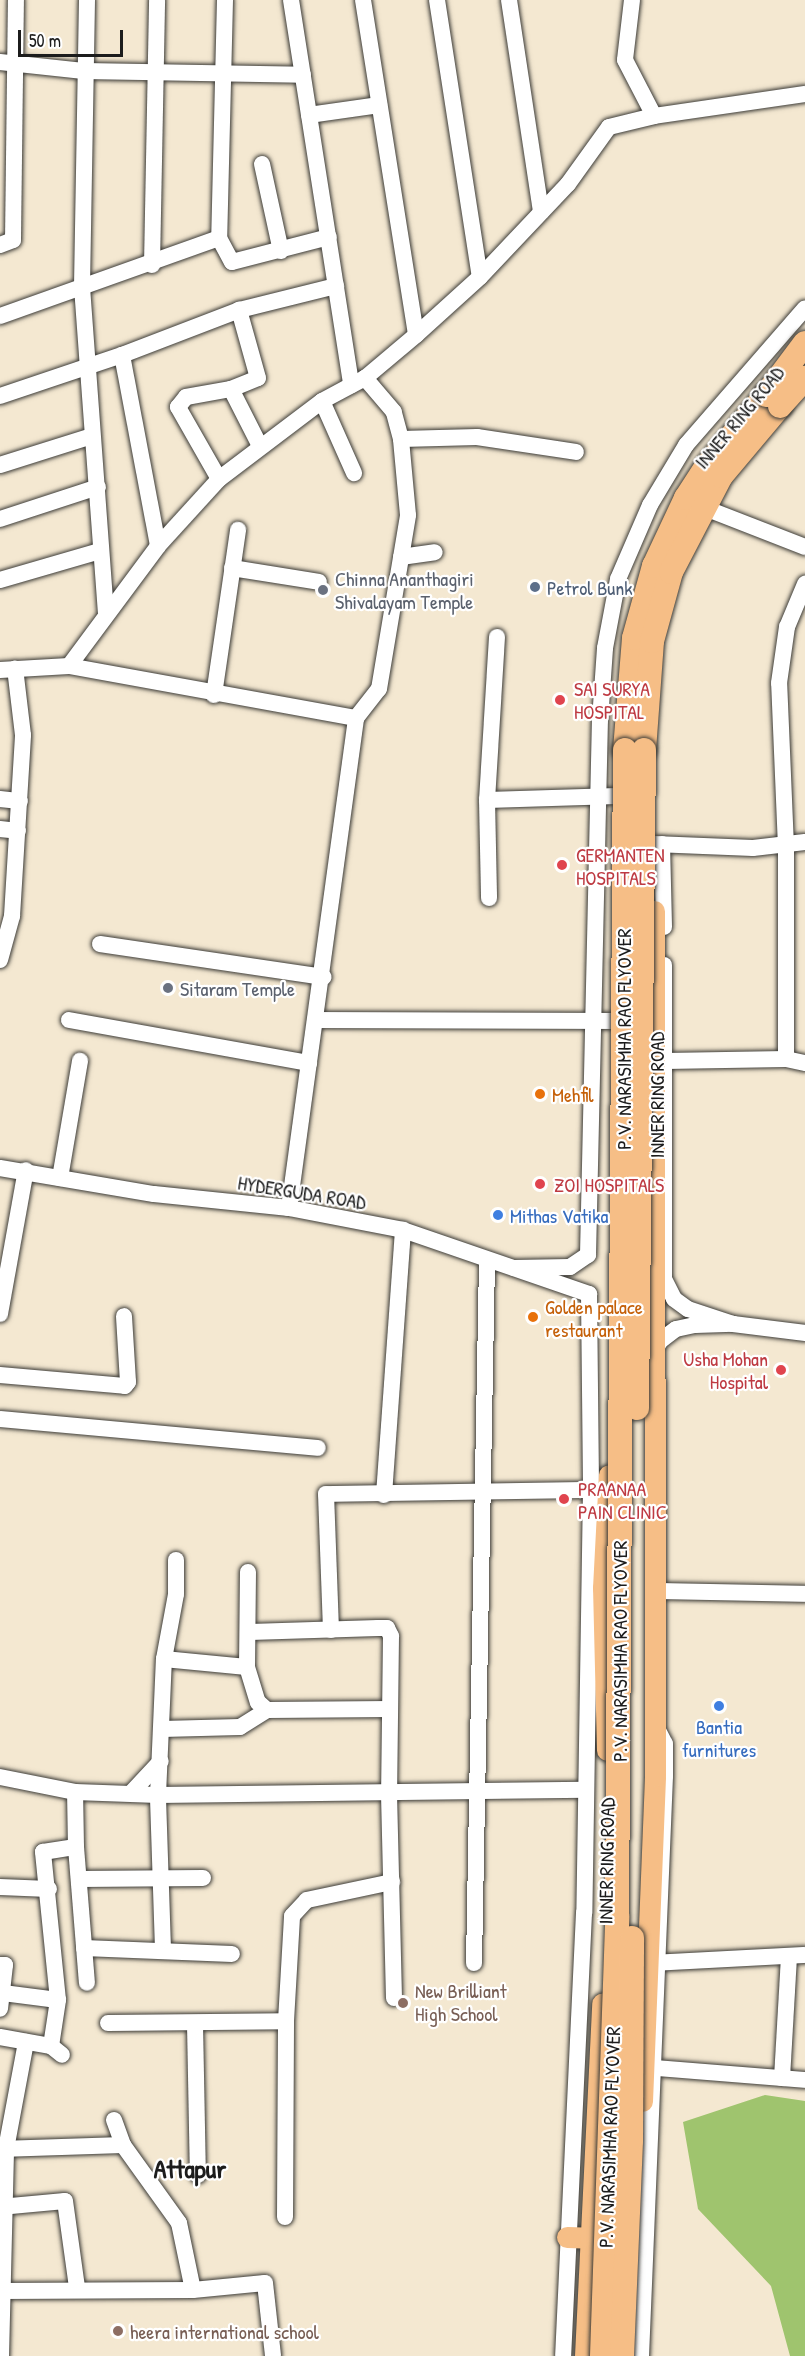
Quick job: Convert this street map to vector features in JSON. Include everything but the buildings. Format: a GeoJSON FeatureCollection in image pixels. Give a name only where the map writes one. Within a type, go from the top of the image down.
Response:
{"type":"FeatureCollection","features":[{"type":"Feature","properties":{"kind":"highway"},"geometry":{"type":"LineString","coordinates":[[772,399],[805,343]]}},
{"type":"Feature","properties":{"kind":"highway","name":"P.V. NARASIMHA RAO FLYOVER"},"geometry":{"type":"LineString","coordinates":[[622,2356],[631,2140],[647,677],[660,607],[685,539],[721,476],[805,352]]}},
{"type":"Feature","properties":{"kind":"highway","name":"P.V. NARASIMHA RAO FLYOVER"},"geometry":{"type":"LineString","coordinates":[[602,2356],[617,1916],[629,675],[642,602],[668,531],[707,466],[772,399],[805,381]]}},
{"type":"Feature","properties":{"kind":"main road","name":"INNER RING ROAD"},"geometry":{"type":"LineString","coordinates":[[585,2356],[605,1959],[608,1790],[603,1587],[609,1489],[603,1022],[608,796],[625,636],[644,563],[698,462],[772,399]]}},
{"type":"Feature","properties":{"kind":"main road","name":"INNER RING ROAD"},"geometry":{"type":"LineString","coordinates":[[632,2356],[653,1963],[657,844],[647,750],[656,642],[674,573],[705,508],[772,399]]}},
{"type":"Feature","properties":{"kind":"main road"},"geometry":{"type":"LineString","coordinates":[[567,2237],[590,2238]]}},
{"type":"Feature","properties":{"kind":"street"},"geometry":{"type":"LineString","coordinates":[[0,245],[13,240],[7,62],[16,0]]}},
{"type":"Feature","properties":{"kind":"street"},"geometry":{"type":"LineString","coordinates":[[87,0],[82,287],[106,612]]}},
{"type":"Feature","properties":{"kind":"street"},"geometry":{"type":"LineString","coordinates":[[152,265],[157,0]]}},
{"type":"Feature","properties":{"kind":"street"},"geometry":{"type":"LineString","coordinates":[[225,0],[219,238],[232,262],[329,237]]}},
{"type":"Feature","properties":{"kind":"street"},"geometry":{"type":"LineString","coordinates":[[289,1208],[309,1063],[324,978],[356,718],[378,689],[408,515],[401,439],[394,412],[358,381],[336,286],[291,0]]}},
{"type":"Feature","properties":{"kind":"street"},"geometry":{"type":"LineString","coordinates":[[363,0],[416,335]]}},
{"type":"Feature","properties":{"kind":"street"},"geometry":{"type":"LineString","coordinates":[[437,0],[480,277]]}},
{"type":"Feature","properties":{"kind":"street"},"geometry":{"type":"LineString","coordinates":[[509,0],[541,212]]}},
{"type":"Feature","properties":{"kind":"street"},"geometry":{"type":"LineString","coordinates":[[632,0],[625,60],[654,116]]}},
{"type":"Feature","properties":{"kind":"street"},"geometry":{"type":"LineString","coordinates":[[7,62],[84,71],[155,73],[225,71],[303,75]]}},
{"type":"Feature","properties":{"kind":"street"},"geometry":{"type":"LineString","coordinates":[[69,666],[106,612],[158,546],[219,478],[322,400],[358,381],[416,335],[480,277],[568,184],[609,127],[654,116],[805,94]]}},
{"type":"Feature","properties":{"kind":"street"},"geometry":{"type":"LineString","coordinates":[[309,115],[379,105]]}},
{"type":"Feature","properties":{"kind":"street"},"geometry":{"type":"LineString","coordinates":[[262,164],[281,250]]}},
{"type":"Feature","properties":{"kind":"street"},"geometry":{"type":"LineString","coordinates":[[0,316],[152,265],[219,238]]}},
{"type":"Feature","properties":{"kind":"street"},"geometry":{"type":"LineString","coordinates":[[0,396],[122,355],[239,310],[336,286]]}},
{"type":"Feature","properties":{"kind":"street"},"geometry":{"type":"LineString","coordinates":[[487,800],[608,796],[604,659],[618,579],[650,505],[686,445],[805,308]]}},
{"type":"Feature","properties":{"kind":"street"},"geometry":{"type":"LineString","coordinates":[[219,478],[178,406],[186,397],[231,389],[257,380],[259,372],[239,310]]}},
{"type":"Feature","properties":{"kind":"street"},"geometry":{"type":"LineString","coordinates":[[122,355],[158,546]]}},
{"type":"Feature","properties":{"kind":"street"},"geometry":{"type":"LineString","coordinates":[[231,389],[260,446]]}},
{"type":"Feature","properties":{"kind":"street"},"geometry":{"type":"LineString","coordinates":[[322,400],[354,473]]}},
{"type":"Feature","properties":{"kind":"street"},"geometry":{"type":"LineString","coordinates":[[0,465],[92,436]]}},
{"type":"Feature","properties":{"kind":"street"},"geometry":{"type":"LineString","coordinates":[[401,439],[477,437],[576,452]]}},
{"type":"Feature","properties":{"kind":"street"},"geometry":{"type":"LineString","coordinates":[[0,519],[98,487]]}},
{"type":"Feature","properties":{"kind":"street"},"geometry":{"type":"LineString","coordinates":[[705,508],[805,547]]}},
{"type":"Feature","properties":{"kind":"street"},"geometry":{"type":"LineString","coordinates":[[214,695],[238,530]]}},
{"type":"Feature","properties":{"kind":"street"},"geometry":{"type":"LineString","coordinates":[[0,580],[100,551]]}},
{"type":"Feature","properties":{"kind":"street"},"geometry":{"type":"LineString","coordinates":[[401,557],[435,552]]}},
{"type":"Feature","properties":{"kind":"street"},"geometry":{"type":"LineString","coordinates":[[232,568],[319,582]]}},
{"type":"Feature","properties":{"kind":"street"},"geometry":{"type":"LineString","coordinates":[[786,1059],[786,847],[779,683],[787,627],[805,584]]}},
{"type":"Feature","properties":{"kind":"street"},"geometry":{"type":"LineString","coordinates":[[489,898],[487,800],[497,637]]}},
{"type":"Feature","properties":{"kind":"street"},"geometry":{"type":"LineString","coordinates":[[0,960],[12,916],[24,735],[8,669],[69,666],[214,695],[356,718]]}},
{"type":"Feature","properties":{"kind":"street"},"geometry":{"type":"LineString","coordinates":[[0,799],[20,801]]}},
{"type":"Feature","properties":{"kind":"street"},"geometry":{"type":"LineString","coordinates":[[0,829],[18,831]]}},
{"type":"Feature","properties":{"kind":"street"},"geometry":{"type":"LineString","coordinates":[[805,842],[786,847],[657,844],[665,1061],[664,1279],[674,1299],[688,1309],[733,1324],[805,1333]]}},
{"type":"Feature","properties":{"kind":"street"},"geometry":{"type":"LineString","coordinates":[[100,944],[324,978]]}},
{"type":"Feature","properties":{"kind":"street"},"geometry":{"type":"LineString","coordinates":[[69,1020],[309,1063]]}},
{"type":"Feature","properties":{"kind":"street"},"geometry":{"type":"LineString","coordinates":[[316,1020],[603,1022],[588,1255],[570,1267],[537,1265],[510,1269]]}},
{"type":"Feature","properties":{"kind":"street"},"geometry":{"type":"LineString","coordinates":[[665,1061],[786,1059],[805,1063]]}},
{"type":"Feature","properties":{"kind":"street"},"geometry":{"type":"LineString","coordinates":[[60,1178],[80,1061]]}},
{"type":"Feature","properties":{"kind":"street","name":"HYDERGUDA ROAD"},"geometry":{"type":"LineString","coordinates":[[0,1168],[26,1170],[154,1194],[289,1208],[403,1230],[487,1262],[589,1294],[591,1490]]}},
{"type":"Feature","properties":{"kind":"street"},"geometry":{"type":"LineString","coordinates":[[0,1314],[26,1170]]}},
{"type":"Feature","properties":{"kind":"street"},"geometry":{"type":"LineString","coordinates":[[384,1495],[403,1230]]}},
{"type":"Feature","properties":{"kind":"street"},"geometry":{"type":"LineString","coordinates":[[474,1963],[487,1262]]}},
{"type":"Feature","properties":{"kind":"street"},"geometry":{"type":"LineString","coordinates":[[0,1375],[125,1386],[128,1382],[124,1316]]}},
{"type":"Feature","properties":{"kind":"street"},"geometry":{"type":"LineString","coordinates":[[654,1352],[660,1341],[675,1329],[733,1324]]}},
{"type":"Feature","properties":{"kind":"street"},"geometry":{"type":"LineString","coordinates":[[0,1419],[318,1448]]}},
{"type":"Feature","properties":{"kind":"street"},"geometry":{"type":"LineString","coordinates":[[331,1630],[321,1492],[384,1495],[591,1490],[580,2032],[567,2237],[563,2356]]}},
{"type":"Feature","properties":{"kind":"street"},"geometry":{"type":"LineString","coordinates":[[163,1950],[158,1795],[164,1659],[176,1594],[176,1560]]}},
{"type":"Feature","properties":{"kind":"street"},"geometry":{"type":"LineString","coordinates":[[248,1572],[250,1632],[248,1666],[258,1702],[267,1710]]}},
{"type":"Feature","properties":{"kind":"street"},"geometry":{"type":"LineString","coordinates":[[654,1591],[805,1594]]}},
{"type":"Feature","properties":{"kind":"street"},"geometry":{"type":"LineString","coordinates":[[250,1632],[387,1628],[391,1636],[389,1794],[394,1998]]}},
{"type":"Feature","properties":{"kind":"street"},"geometry":{"type":"LineString","coordinates":[[164,1659],[248,1666]]}},
{"type":"Feature","properties":{"kind":"street"},"geometry":{"type":"LineString","coordinates":[[162,1729],[240,1727],[267,1710],[390,1709]]}},
{"type":"Feature","properties":{"kind":"street"},"geometry":{"type":"LineString","coordinates":[[132,1792],[161,1761]]}},
{"type":"Feature","properties":{"kind":"street"},"geometry":{"type":"LineString","coordinates":[[0,1777],[75,1792],[132,1792],[158,1795],[478,1794],[586,1791]]}},
{"type":"Feature","properties":{"kind":"street"},"geometry":{"type":"LineString","coordinates":[[75,1792],[76,1847],[87,1983]]}},
{"type":"Feature","properties":{"kind":"street"},"geometry":{"type":"LineString","coordinates":[[0,2037],[57,2050],[58,2000],[44,1852],[76,1847]]}},
{"type":"Feature","properties":{"kind":"street"},"geometry":{"type":"LineString","coordinates":[[79,1879],[202,1878]]}},
{"type":"Feature","properties":{"kind":"street"},"geometry":{"type":"LineString","coordinates":[[285,2217],[286,2021],[292,1916],[307,1900],[392,1882]]}},
{"type":"Feature","properties":{"kind":"street"},"geometry":{"type":"LineString","coordinates":[[0,1887],[49,1889]]}},
{"type":"Feature","properties":{"kind":"street"},"geometry":{"type":"LineString","coordinates":[[84,1947],[232,1954]]}},
{"type":"Feature","properties":{"kind":"street"},"geometry":{"type":"LineString","coordinates":[[605,1959],[653,1963],[797,1956],[782,2078]]}},
{"type":"Feature","properties":{"kind":"street"},"geometry":{"type":"LineString","coordinates":[[0,1965],[5,1965],[1,2001],[58,2000]]}},
{"type":"Feature","properties":{"kind":"street"},"geometry":{"type":"LineString","coordinates":[[108,2023],[195,2024],[286,2021]]}},
{"type":"Feature","properties":{"kind":"street"},"geometry":{"type":"LineString","coordinates":[[195,2024],[198,2175]]}},
{"type":"Feature","properties":{"kind":"street"},"geometry":{"type":"LineString","coordinates":[[1,2356],[3,2149],[26,2042]]}},
{"type":"Feature","properties":{"kind":"street"},"geometry":{"type":"LineString","coordinates":[[641,2356],[648,2068],[805,2080]]}},
{"type":"Feature","properties":{"kind":"street"},"geometry":{"type":"LineString","coordinates":[[114,2120],[123,2145],[178,2223],[193,2290]]}},
{"type":"Feature","properties":{"kind":"street"},"geometry":{"type":"LineString","coordinates":[[3,2149],[123,2145]]}},
{"type":"Feature","properties":{"kind":"street"},"geometry":{"type":"LineString","coordinates":[[2,2206],[65,2201],[77,2288]]}},
{"type":"Feature","properties":{"kind":"street"},"geometry":{"type":"LineString","coordinates":[[1,2291],[77,2288],[193,2290],[265,2283],[273,2356]]}},
{"type":"Feature","properties":{"kind":"green space"},"geometry":{"type":"Polygon","coordinates":[[[765,2095],[805,2101],[805,2356],[790,2356],[771,2286],[698,2209],[683,2122],[765,2095]]]}},
{"type":"Feature","properties":{"kind":"place","name":"Petrol Bunk"},"geometry":{"type":"Point","coordinates":[535,587]}},
{"type":"Feature","properties":{"kind":"place","name":"Chinna Ananthagiri Shivalayam Temple"},"geometry":{"type":"Point","coordinates":[323,590]}},
{"type":"Feature","properties":{"kind":"place","name":"SAI SURYA HOSPITAL"},"geometry":{"type":"Point","coordinates":[560,700]}},
{"type":"Feature","properties":{"kind":"place","name":"GERMANTEN HOSPITALS"},"geometry":{"type":"Point","coordinates":[562,865]}},
{"type":"Feature","properties":{"kind":"place","name":"Sitaram Temple"},"geometry":{"type":"Point","coordinates":[168,988]}},
{"type":"Feature","properties":{"kind":"place","name":"Mehfil"},"geometry":{"type":"Point","coordinates":[540,1094]}},
{"type":"Feature","properties":{"kind":"place","name":"ZOI HOSPITALS"},"geometry":{"type":"Point","coordinates":[540,1184]}},
{"type":"Feature","properties":{"kind":"place","name":"Mithas Vatika"},"geometry":{"type":"Point","coordinates":[498,1215]}},
{"type":"Feature","properties":{"kind":"place","name":"Golden palace restaurant"},"geometry":{"type":"Point","coordinates":[533,1317]}},
{"type":"Feature","properties":{"kind":"place","name":"Usha Mohan Hospital"},"geometry":{"type":"Point","coordinates":[781,1370]}},
{"type":"Feature","properties":{"kind":"place","name":"PRAANAA PAIN CLINIC"},"geometry":{"type":"Point","coordinates":[564,1499]}},
{"type":"Feature","properties":{"kind":"place","name":"Bantia furnitures"},"geometry":{"type":"Point","coordinates":[719,1706]}},
{"type":"Feature","properties":{"kind":"place","name":"New Brilliant High School"},"geometry":{"type":"Point","coordinates":[403,2003]}},
{"type":"Feature","properties":{"kind":"place","name":"heera international school"},"geometry":{"type":"Point","coordinates":[118,2331]}},
{"type":"Feature","properties":{"kind":"district","name":"Attapur"},"geometry":{"type":"Point","coordinates":[190,2169]}}]}
